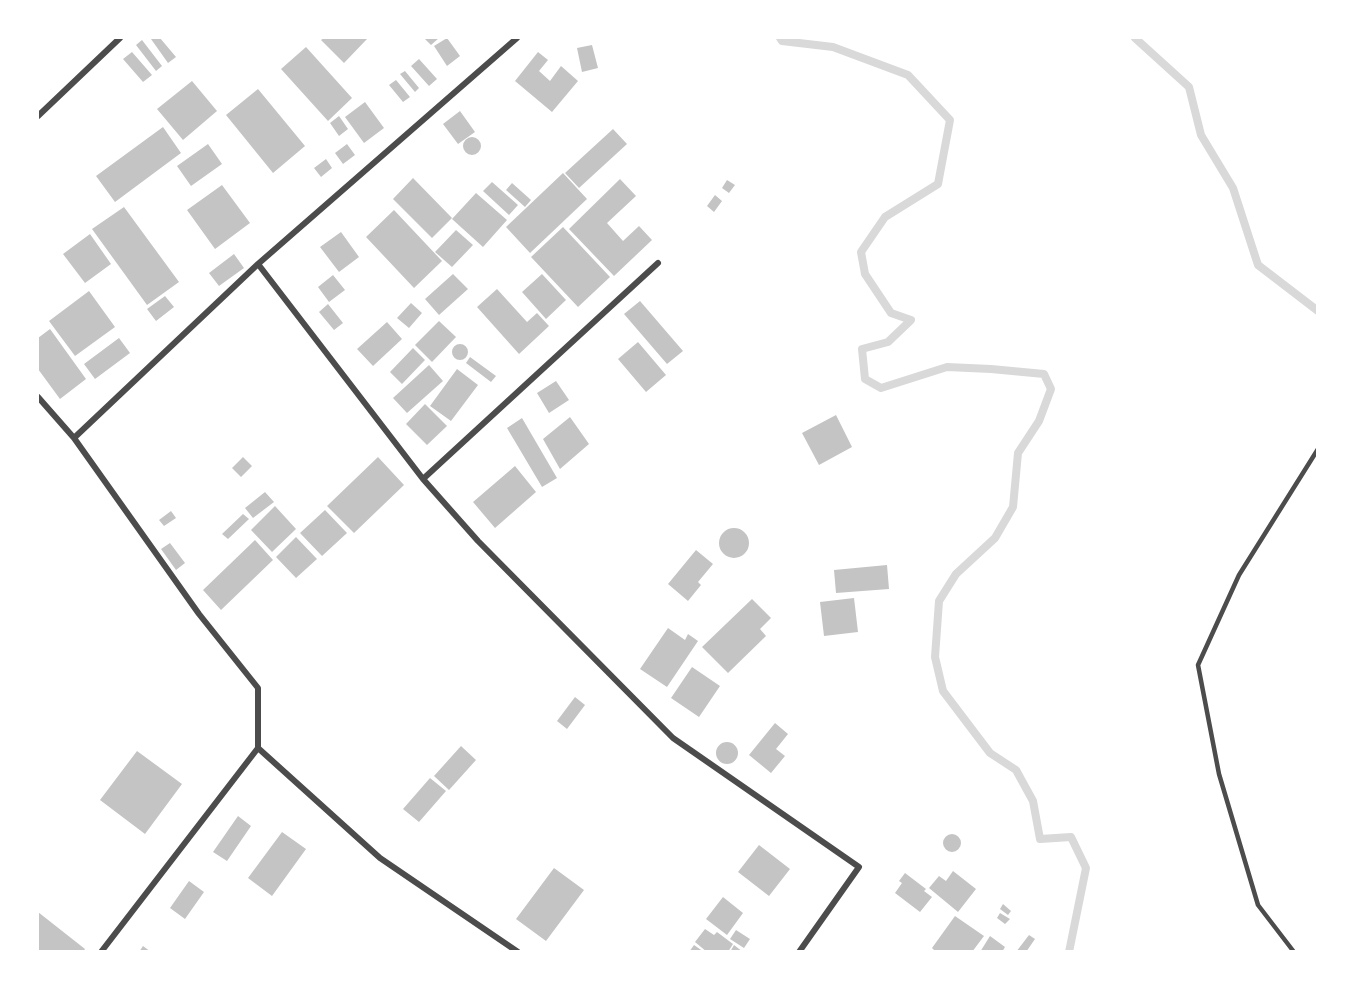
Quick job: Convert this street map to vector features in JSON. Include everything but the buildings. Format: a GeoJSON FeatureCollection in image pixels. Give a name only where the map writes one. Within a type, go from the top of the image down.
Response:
{"type":"FeatureCollection","features":[{"type":"Feature","properties":{"kind":"street"},"geometry":{"type":"LineString","coordinates":[[38,116],[120,38]]}},
{"type":"Feature","properties":{"kind":"street"},"geometry":{"type":"LineString","coordinates":[[74,438],[258,264],[518,38]]}},
{"type":"Feature","properties":{"kind":"street"},"geometry":{"type":"LineString","coordinates":[[258,264],[423,479],[478,541],[673,738],[859,867],[799,951]]}},
{"type":"Feature","properties":{"kind":"street"},"geometry":{"type":"LineString","coordinates":[[423,479],[658,264]]}},
{"type":"Feature","properties":{"kind":"street"},"geometry":{"type":"LineString","coordinates":[[38,397],[74,438],[199,614],[258,688],[258,748],[100,951]]}},
{"type":"Feature","properties":{"kind":"street"},"geometry":{"type":"LineString","coordinates":[[258,748],[380,858],[518,951]]}},
{"type":"Feature","properties":{"kind":"lane"},"geometry":{"type":"LineString","coordinates":[[1294,951],[1258,905],[1219,774],[1198,665],[1239,575],[1317,449]]}},
{"type":"Feature","properties":{"kind":"waterway"},"geometry":{"type":"LineString","coordinates":[[780,38],[782,41],[833,47],[908,75],[950,120],[938,184],[885,217],[861,252],[865,274],[891,313],[911,320],[888,342],[862,349],[865,379],[881,388],[947,367],[991,369],[1044,374],[1051,389],[1039,421],[1018,453],[1013,507],[995,538],[956,574],[939,601],[935,657],[943,691],[990,753],[1016,770],[1033,801],[1040,839],[1071,837],[1086,868],[1069,952]]}},
{"type":"Feature","properties":{"kind":"waterway"},"geometry":{"type":"LineString","coordinates":[[1135,38],[1189,87],[1201,135],[1233,188],[1258,265],[1318,311]]}}]}
